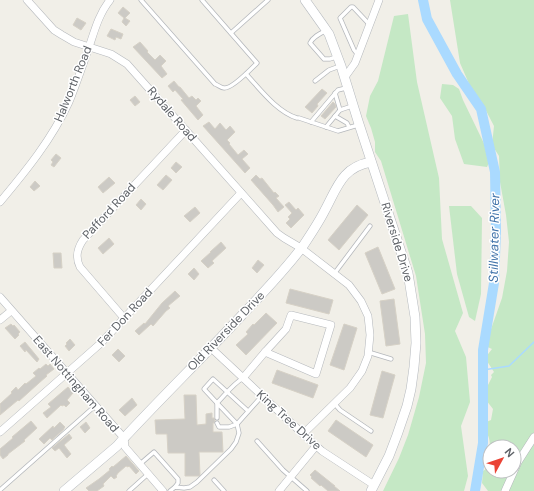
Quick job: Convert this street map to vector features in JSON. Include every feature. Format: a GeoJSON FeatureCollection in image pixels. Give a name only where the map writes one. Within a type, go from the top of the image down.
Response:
{"type":"FeatureCollection","features":[{"type":"Feature","properties":{"kind":"main road","name":"Riverside Drive"},"geometry":{"type":"LineString","coordinates":[[305,0],[322,24],[338,56],[408,273],[415,317],[416,344],[412,382],[407,406],[392,449],[372,488]]}},
{"type":"Feature","properties":{"kind":"main road","name":"Old Riverside Drive"},"geometry":{"type":"LineString","coordinates":[[64,491],[117,446],[288,266],[320,220],[336,187],[348,172],[371,162]]}},
{"type":"Feature","properties":{"kind":"street","name":"Rydale Road"},"geometry":{"type":"LineString","coordinates":[[27,0],[54,30],[68,39],[111,54],[127,64],[277,233],[301,248],[349,286],[361,301],[368,316],[370,335],[368,356],[362,371],[350,388],[302,434]]}},
{"type":"Feature","properties":{"kind":"street","name":"Halworth Road"},"geometry":{"type":"LineString","coordinates":[[0,202],[40,152],[60,120],[80,73],[99,17],[110,0]]}},
{"type":"Feature","properties":{"kind":"street"},"geometry":{"type":"LineString","coordinates":[[344,77],[355,63],[378,0]]}},
{"type":"Feature","properties":{"kind":"street","name":"Pafford Road"},"geometry":{"type":"LineString","coordinates":[[124,318],[80,267],[77,261],[78,249],[82,240],[186,130]]}},
{"type":"Feature","properties":{"kind":"street","name":"Fer Don Road"},"geometry":{"type":"LineString","coordinates":[[0,432],[92,352],[241,193]]}},
{"type":"Feature","properties":{"kind":"street","name":"East Nottingham Road"},"geometry":{"type":"LineString","coordinates":[[0,297],[124,438],[125,447],[163,491]]}},
{"type":"Feature","properties":{"kind":"street"},"geometry":{"type":"LineString","coordinates":[[0,320],[11,311]]}},
{"type":"Feature","properties":{"kind":"street"},"geometry":{"type":"LineString","coordinates":[[243,378],[265,352],[286,329],[291,315],[331,326],[316,374],[265,352]]}},
{"type":"Feature","properties":{"kind":"street","name":"King Tree Drive"},"geometry":{"type":"LineString","coordinates":[[211,348],[302,434],[372,488]]}},
{"type":"Feature","properties":{"kind":"street"},"geometry":{"type":"LineString","coordinates":[[505,491],[518,462],[534,437]]}},
{"type":"Feature","properties":{"kind":"street"},"geometry":{"type":"LineString","coordinates":[[279,491],[316,446]]}},
{"type":"Feature","properties":{"kind":"lane"},"geometry":{"type":"LineString","coordinates":[[141,0],[215,84],[223,88],[229,87],[257,63],[202,0]]}},
{"type":"Feature","properties":{"kind":"lane"},"geometry":{"type":"LineString","coordinates":[[231,33],[268,0]]}},
{"type":"Feature","properties":{"kind":"lane"},"geometry":{"type":"LineString","coordinates":[[358,55],[354,50],[340,20],[340,16],[352,7],[369,25]]}},
{"type":"Feature","properties":{"kind":"lane"},"geometry":{"type":"LineString","coordinates":[[326,31],[318,35],[310,43],[324,59],[330,59],[338,56]]}},
{"type":"Feature","properties":{"kind":"lane"},"geometry":{"type":"LineString","coordinates":[[315,81],[329,70],[341,66]]}},
{"type":"Feature","properties":{"kind":"lane"},"geometry":{"type":"LineString","coordinates":[[246,74],[279,109],[289,116],[338,131],[359,124]]}},
{"type":"Feature","properties":{"kind":"lane"},"geometry":{"type":"LineString","coordinates":[[310,122],[324,110],[338,90],[347,87]]}},
{"type":"Feature","properties":{"kind":"lane"},"geometry":{"type":"LineString","coordinates":[[335,93],[340,110]]}},
{"type":"Feature","properties":{"kind":"lane"},"geometry":{"type":"LineString","coordinates":[[326,127],[340,110],[353,106]]}},
{"type":"Feature","properties":{"kind":"lane"},"geometry":{"type":"LineString","coordinates":[[333,110],[335,116]]}},
{"type":"Feature","properties":{"kind":"lane"},"geometry":{"type":"LineString","coordinates":[[329,115],[335,116],[347,123],[349,128]]}},
{"type":"Feature","properties":{"kind":"lane"},"geometry":{"type":"LineString","coordinates":[[334,274],[370,226]]}},
{"type":"Feature","properties":{"kind":"lane"},"geometry":{"type":"LineString","coordinates":[[368,352],[392,359]]}},
{"type":"Feature","properties":{"kind":"lane"},"geometry":{"type":"LineString","coordinates":[[217,418],[218,403],[235,383],[243,378]]}},
{"type":"Feature","properties":{"kind":"lane"},"geometry":{"type":"LineString","coordinates":[[174,487],[190,487],[197,482],[231,449],[236,442],[239,433],[237,424],[204,389],[213,379],[248,412]]}},
{"type":"Feature","properties":{"kind":"lane"},"geometry":{"type":"LineString","coordinates":[[217,423],[219,427],[229,427],[237,424],[262,396]]}},
{"type":"Feature","properties":{"kind":"lane"},"geometry":{"type":"LineString","coordinates":[[334,403],[340,410],[371,431]]}},
{"type":"Feature","properties":{"kind":"lane"},"geometry":{"type":"LineString","coordinates":[[0,490],[95,406]]}},
{"type":"Feature","properties":{"kind":"lane"},"geometry":{"type":"LineString","coordinates":[[257,441],[306,491]]}},
{"type":"Feature","properties":{"kind":"lane"},"geometry":{"type":"LineString","coordinates":[[140,464],[154,452],[178,479],[178,483],[170,491]]}},
{"type":"Feature","properties":{"kind":"lane"},"geometry":{"type":"LineString","coordinates":[[129,491],[148,474]]}},
{"type":"Feature","properties":{"kind":"lane"},"geometry":{"type":"LineString","coordinates":[[214,480],[224,491]]}},
{"type":"Feature","properties":{"kind":"green space"},"geometry":{"type":"Polygon","coordinates":[[[450,0],[534,0],[534,491],[488,491],[482,483],[482,479],[522,479],[522,439],[489,439],[486,431],[482,427],[484,423],[491,420],[493,409],[486,400],[487,387],[492,377],[491,375],[494,372],[485,358],[492,349],[483,345],[483,335],[490,332],[502,298],[507,271],[509,242],[500,182],[499,156],[492,145],[494,126],[481,101],[470,86],[460,63],[450,0]]]}},
{"type":"Feature","properties":{"kind":"green space"},"geometry":{"type":"Polygon","coordinates":[[[408,14],[417,82],[439,178],[442,239],[463,313],[455,331],[466,357],[470,402],[461,426],[468,476],[464,491],[383,491],[408,435],[419,397],[426,363],[425,334],[416,276],[381,161],[375,152],[375,142],[366,116],[370,96],[378,81],[394,16],[408,14]]]}},
{"type":"Feature","properties":{"kind":"green space"},"geometry":{"type":"Polygon","coordinates":[[[442,84],[453,85],[459,89],[491,158],[487,167],[464,164],[455,139],[452,116],[440,98],[442,84]]]}},
{"type":"Feature","properties":{"kind":"green space"},"geometry":{"type":"Polygon","coordinates":[[[449,206],[471,206],[482,218],[481,294],[475,321],[469,317],[457,274],[449,206]]]}},
{"type":"Feature","properties":{"kind":"building"},"geometry":{"type":"Polygon","coordinates":[[[123,7],[130,13],[125,18],[130,21],[126,26],[122,22],[124,18],[118,13],[123,7]]]}},
{"type":"Feature","properties":{"kind":"building"},"geometry":{"type":"Polygon","coordinates":[[[77,18],[86,23],[81,30],[73,25],[77,18]]]}},
{"type":"Feature","properties":{"kind":"building"},"geometry":{"type":"Polygon","coordinates":[[[111,29],[123,34],[121,39],[116,37],[115,40],[107,36],[111,29]]]}},
{"type":"Feature","properties":{"kind":"building"},"geometry":{"type":"Polygon","coordinates":[[[140,42],[155,60],[160,55],[166,61],[161,66],[167,74],[162,78],[133,47],[140,42]]]}},
{"type":"Feature","properties":{"kind":"building"},"geometry":{"type":"Polygon","coordinates":[[[174,81],[189,98],[192,96],[196,100],[198,98],[201,101],[196,106],[203,115],[198,120],[181,100],[183,99],[175,90],[173,92],[168,86],[174,81]]]}},
{"type":"Feature","properties":{"kind":"building"},"geometry":{"type":"Polygon","coordinates":[[[322,89],[327,93],[317,104],[318,106],[312,113],[305,107],[322,89]]]}},
{"type":"Feature","properties":{"kind":"building"},"geometry":{"type":"Polygon","coordinates":[[[135,96],[140,102],[135,106],[130,100],[135,96]]]}},
{"type":"Feature","properties":{"kind":"building"},"geometry":{"type":"Polygon","coordinates":[[[333,102],[336,107],[325,119],[321,116],[333,102]]]}},
{"type":"Feature","properties":{"kind":"building"},"geometry":{"type":"Polygon","coordinates":[[[209,122],[215,129],[220,123],[226,130],[230,126],[235,132],[227,140],[238,155],[244,150],[248,154],[242,159],[250,168],[245,173],[203,126],[209,122]]]}},
{"type":"Feature","properties":{"kind":"building"},"geometry":{"type":"Polygon","coordinates":[[[56,154],[61,158],[54,167],[51,165],[53,162],[51,160],[56,154]]]}},
{"type":"Feature","properties":{"kind":"building"},"geometry":{"type":"Polygon","coordinates":[[[176,162],[182,167],[176,173],[171,168],[176,162]]]}},
{"type":"Feature","properties":{"kind":"building"},"geometry":{"type":"Polygon","coordinates":[[[166,175],[172,180],[163,190],[157,185],[166,175]]]}},
{"type":"Feature","properties":{"kind":"building"},"geometry":{"type":"Polygon","coordinates":[[[256,175],[260,179],[262,178],[274,193],[275,192],[279,196],[276,198],[284,207],[278,212],[251,180],[256,175]]]}},
{"type":"Feature","properties":{"kind":"building"},"geometry":{"type":"Polygon","coordinates":[[[109,177],[115,183],[103,193],[98,187],[109,177]]]}},
{"type":"Feature","properties":{"kind":"building"},"geometry":{"type":"Polygon","coordinates":[[[35,181],[40,186],[34,191],[30,187],[35,181]]]}},
{"type":"Feature","properties":{"kind":"building"},"geometry":{"type":"Polygon","coordinates":[[[141,199],[146,204],[141,210],[136,205],[141,199]]]}},
{"type":"Feature","properties":{"kind":"building"},"geometry":{"type":"Polygon","coordinates":[[[289,202],[296,210],[298,208],[304,215],[291,228],[286,223],[290,219],[288,217],[292,213],[285,205],[289,202]]]}},
{"type":"Feature","properties":{"kind":"building"},"geometry":{"type":"Polygon","coordinates":[[[357,205],[368,215],[339,250],[328,240],[357,205]]]}},
{"type":"Feature","properties":{"kind":"building"},"geometry":{"type":"Polygon","coordinates":[[[195,207],[200,213],[190,222],[184,216],[195,207]]]}},
{"type":"Feature","properties":{"kind":"building"},"geometry":{"type":"Polygon","coordinates":[[[109,238],[114,244],[103,254],[98,248],[109,238]]]}},
{"type":"Feature","properties":{"kind":"building"},"geometry":{"type":"Polygon","coordinates":[[[221,242],[226,248],[212,261],[214,263],[208,268],[201,261],[221,242]]]}},
{"type":"Feature","properties":{"kind":"building"},"geometry":{"type":"Polygon","coordinates":[[[378,247],[395,289],[382,294],[365,253],[378,247]]]}},
{"type":"Feature","properties":{"kind":"building"},"geometry":{"type":"Polygon","coordinates":[[[53,253],[61,253],[62,268],[54,268],[53,253]]]}},
{"type":"Feature","properties":{"kind":"building"},"geometry":{"type":"Polygon","coordinates":[[[258,260],[264,265],[257,273],[252,268],[258,260]]]}},
{"type":"Feature","properties":{"kind":"building"},"geometry":{"type":"Polygon","coordinates":[[[194,268],[199,274],[194,280],[188,274],[194,268]]]}},
{"type":"Feature","properties":{"kind":"building"},"geometry":{"type":"Polygon","coordinates":[[[290,289],[333,300],[329,314],[286,303],[290,289]]]}},
{"type":"Feature","properties":{"kind":"building"},"geometry":{"type":"Polygon","coordinates":[[[175,291],[180,296],[168,306],[170,308],[153,326],[151,324],[139,335],[135,331],[144,323],[145,324],[162,303],[175,291]]]}},
{"type":"Feature","properties":{"kind":"building"},"geometry":{"type":"Polygon","coordinates":[[[394,299],[400,344],[386,346],[380,301],[394,299]]]}},
{"type":"Feature","properties":{"kind":"building"},"geometry":{"type":"Polygon","coordinates":[[[266,313],[277,323],[246,355],[236,345],[248,334],[246,332],[253,324],[254,325],[266,313]]]}},
{"type":"Feature","properties":{"kind":"building"},"geometry":{"type":"Polygon","coordinates":[[[11,324],[13,326],[14,325],[20,332],[15,339],[5,328],[11,324]]]}},
{"type":"Feature","properties":{"kind":"building"},"geometry":{"type":"Polygon","coordinates":[[[344,324],[357,328],[344,370],[330,365],[344,324]]]}},
{"type":"Feature","properties":{"kind":"building"},"geometry":{"type":"Polygon","coordinates":[[[70,339],[75,345],[69,351],[65,346],[70,339]]]}},
{"type":"Feature","properties":{"kind":"building"},"geometry":{"type":"Polygon","coordinates":[[[25,342],[39,359],[37,362],[20,346],[25,342]]]}},
{"type":"Feature","properties":{"kind":"building"},"geometry":{"type":"Polygon","coordinates":[[[118,349],[125,356],[119,362],[112,355],[118,349]]]}},
{"type":"Feature","properties":{"kind":"building"},"geometry":{"type":"Polygon","coordinates":[[[46,364],[48,366],[50,364],[54,369],[19,401],[18,400],[0,415],[0,404],[16,387],[18,390],[25,383],[26,384],[36,376],[33,373],[46,364]]]}},
{"type":"Feature","properties":{"kind":"building"},"geometry":{"type":"Polygon","coordinates":[[[277,370],[318,385],[313,398],[272,383],[277,370]]]}},
{"type":"Feature","properties":{"kind":"building"},"geometry":{"type":"Polygon","coordinates":[[[382,371],[395,375],[383,418],[370,415],[382,371]]]}},
{"type":"Feature","properties":{"kind":"building"},"geometry":{"type":"Polygon","coordinates":[[[68,387],[73,393],[67,400],[70,403],[66,407],[61,405],[47,418],[43,413],[51,407],[48,404],[68,387]]]}},
{"type":"Feature","properties":{"kind":"building"},"geometry":{"type":"Polygon","coordinates":[[[184,395],[196,395],[197,425],[206,424],[206,414],[212,413],[212,418],[214,418],[215,421],[213,423],[213,432],[222,432],[223,452],[199,452],[199,476],[185,476],[185,453],[168,453],[167,434],[156,434],[155,420],[185,419],[184,395]]]}},
{"type":"Feature","properties":{"kind":"building"},"geometry":{"type":"Polygon","coordinates":[[[132,398],[137,405],[125,416],[119,410],[132,398]]]}},
{"type":"Feature","properties":{"kind":"building"},"geometry":{"type":"Polygon","coordinates":[[[336,420],[373,445],[366,457],[328,431],[336,420]]]}},
{"type":"Feature","properties":{"kind":"building"},"geometry":{"type":"Polygon","coordinates":[[[31,421],[37,428],[24,440],[25,441],[3,459],[0,455],[0,449],[31,421]]]}},
{"type":"Feature","properties":{"kind":"building"},"geometry":{"type":"Polygon","coordinates":[[[60,422],[65,427],[64,429],[52,440],[50,438],[44,444],[39,439],[53,426],[54,428],[60,422]]]}},
{"type":"Feature","properties":{"kind":"building"},"geometry":{"type":"Polygon","coordinates":[[[86,422],[90,428],[85,433],[80,427],[86,422]]]}},
{"type":"Feature","properties":{"kind":"building"},"geometry":{"type":"Polygon","coordinates":[[[69,434],[72,438],[64,445],[71,454],[67,458],[59,448],[55,451],[52,448],[69,434]]]}},
{"type":"Feature","properties":{"kind":"building"},"geometry":{"type":"Polygon","coordinates":[[[126,456],[139,471],[136,474],[129,466],[126,466],[118,473],[116,476],[117,477],[114,479],[111,476],[103,484],[104,486],[97,491],[89,491],[86,488],[99,479],[110,470],[109,469],[112,466],[113,467],[126,456]]]}},
{"type":"Feature","properties":{"kind":"building"},"geometry":{"type":"Polygon","coordinates":[[[315,470],[340,491],[328,491],[321,485],[320,486],[311,478],[312,477],[310,475],[315,470]]]}},
{"type":"Feature","properties":{"kind":"waterway","name":"Stillwater River"},"geometry":{"type":"LineString","coordinates":[[423,0],[427,19],[457,74],[481,109],[495,172],[496,231],[494,283],[483,350],[483,443],[475,491]]}},
{"type":"Feature","properties":{"kind":"waterway"},"geometry":{"type":"LineString","coordinates":[[483,370],[509,366],[534,342]]}}]}
